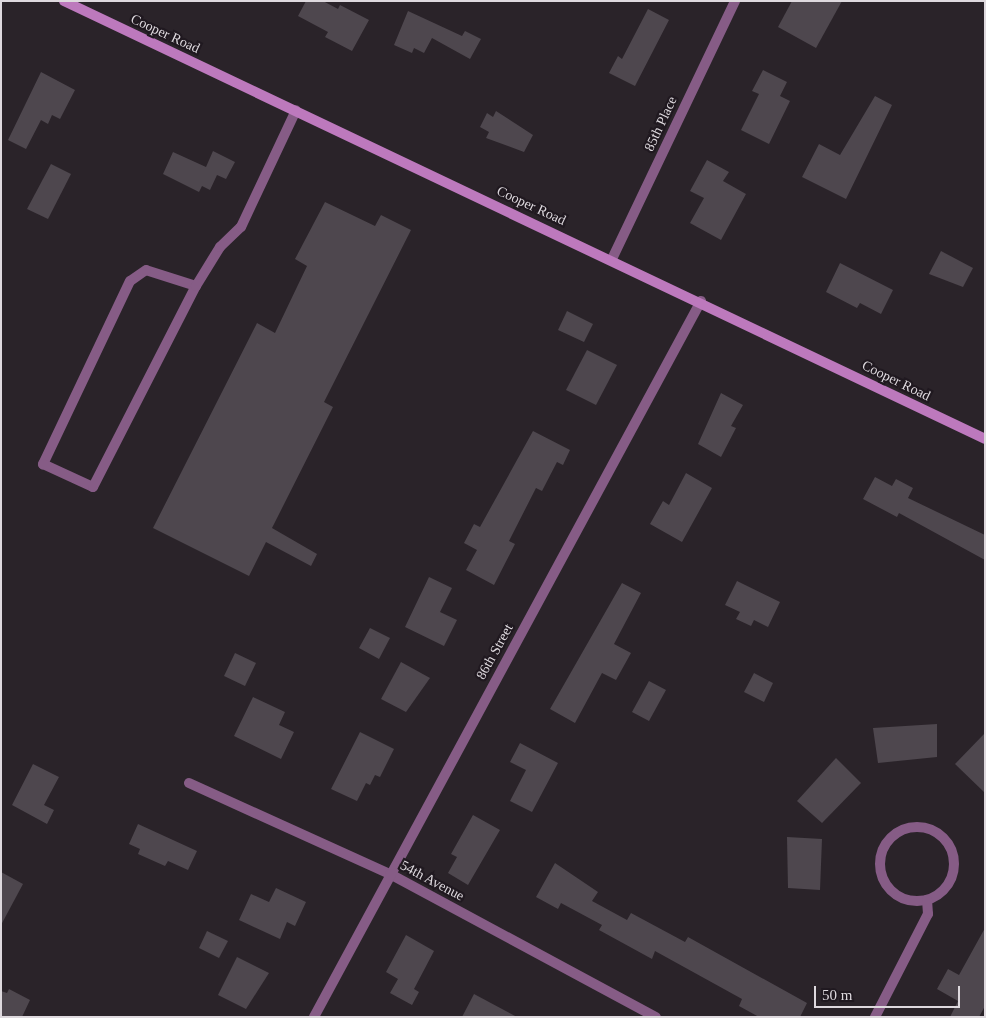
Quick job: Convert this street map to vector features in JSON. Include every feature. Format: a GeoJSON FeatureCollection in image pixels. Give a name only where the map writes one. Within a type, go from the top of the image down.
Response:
{"type":"FeatureCollection","features":[{"type":"Feature","properties":{"kind":"street","name":"Cooper Road"},"geometry":{"type":"LineString","coordinates":[[64,1],[701,301],[985,439]]}},
{"type":"Feature","properties":{"kind":"street","name":"85th Place"},"geometry":{"type":"LineString","coordinates":[[612,260],[735,1]]}},
{"type":"Feature","properties":{"kind":"street"},"geometry":{"type":"LineString","coordinates":[[196,286],[146,270],[130,281],[43,464],[93,487],[196,286],[220,247],[241,228],[296,110]]}},
{"type":"Feature","properties":{"kind":"street","name":"86th Street"},"geometry":{"type":"LineString","coordinates":[[314,1017],[701,301]]}},
{"type":"Feature","properties":{"kind":"street","name":"54th Avenue"},"geometry":{"type":"LineString","coordinates":[[189,783],[390,874],[656,1017]]}},
{"type":"Feature","properties":{"kind":"street"},"geometry":{"type":"LineString","coordinates":[[914,827],[932,830],[947,841],[955,864],[947,887],[927,900],[915,902],[893,893],[881,871],[880,859],[892,838],[914,827]]}},
{"type":"Feature","properties":{"kind":"street"},"geometry":{"type":"LineString","coordinates":[[875,1017],[928,914],[927,900]]}},
{"type":"Feature","properties":{"kind":"building"},"geometry":{"type":"Polygon","coordinates":[[[306,1],[323,1],[338,9],[340,5],[369,20],[352,51],[325,37],[328,32],[298,16],[306,1]]]}},
{"type":"Feature","properties":{"kind":"building"},"geometry":{"type":"Polygon","coordinates":[[[792,1],[842,1],[816,48],[778,27],[792,1]]]}},
{"type":"Feature","properties":{"kind":"building"},"geometry":{"type":"Polygon","coordinates":[[[648,9],[669,20],[635,86],[609,73],[618,56],[622,59],[648,9]]]}},
{"type":"Feature","properties":{"kind":"building"},"geometry":{"type":"Polygon","coordinates":[[[408,11],[462,36],[465,31],[481,39],[470,59],[432,38],[424,53],[414,48],[412,53],[394,45],[408,11]]]}},
{"type":"Feature","properties":{"kind":"building"},"geometry":{"type":"Polygon","coordinates":[[[763,70],[787,82],[780,96],[790,101],[769,144],[741,130],[759,94],[752,91],[763,70]]]}},
{"type":"Feature","properties":{"kind":"building"},"geometry":{"type":"Polygon","coordinates":[[[41,72],[75,90],[60,119],[52,115],[48,124],[41,120],[26,149],[8,140],[41,72]]]}},
{"type":"Feature","properties":{"kind":"building"},"geometry":{"type":"Polygon","coordinates":[[[875,96],[892,105],[846,199],[802,177],[819,144],[840,155],[875,96]]]}},
{"type":"Feature","properties":{"kind":"building"},"geometry":{"type":"Polygon","coordinates":[[[496,111],[533,135],[524,152],[486,138],[489,132],[480,127],[487,113],[493,117],[496,111]]]}},
{"type":"Feature","properties":{"kind":"building"},"geometry":{"type":"Polygon","coordinates":[[[213,151],[235,162],[226,179],[217,175],[210,190],[202,186],[199,192],[163,174],[173,152],[206,167],[213,151]]]}},
{"type":"Feature","properties":{"kind":"building"},"geometry":{"type":"Polygon","coordinates":[[[707,160],[729,172],[723,181],[746,194],[721,240],[690,223],[704,198],[690,191],[707,160]]]}},
{"type":"Feature","properties":{"kind":"building"},"geometry":{"type":"Polygon","coordinates":[[[51,164],[71,174],[48,219],[27,209],[51,164]]]}},
{"type":"Feature","properties":{"kind":"building"},"geometry":{"type":"Polygon","coordinates":[[[325,202],[375,226],[381,215],[411,230],[324,402],[333,407],[272,528],[317,554],[311,566],[266,542],[249,576],[153,528],[257,323],[275,333],[307,266],[295,259],[325,202]]]}},
{"type":"Feature","properties":{"kind":"building"},"geometry":{"type":"Polygon","coordinates":[[[941,251],[973,268],[963,287],[929,274],[941,251]]]}},
{"type":"Feature","properties":{"kind":"building"},"geometry":{"type":"Polygon","coordinates":[[[840,263],[893,290],[881,314],[860,303],[857,308],[826,292],[840,263]]]}},
{"type":"Feature","properties":{"kind":"building"},"geometry":{"type":"Polygon","coordinates":[[[567,311],[593,324],[584,342],[558,330],[567,311]]]}},
{"type":"Feature","properties":{"kind":"building"},"geometry":{"type":"Polygon","coordinates":[[[587,350],[617,365],[596,405],[566,390],[587,350]]]}},
{"type":"Feature","properties":{"kind":"building"},"geometry":{"type":"Polygon","coordinates":[[[721,393],[743,405],[731,426],[736,428],[721,457],[698,444],[721,393]]]}},
{"type":"Feature","properties":{"kind":"building"},"geometry":{"type":"Polygon","coordinates":[[[533,431],[570,450],[563,465],[557,462],[542,491],[536,488],[509,541],[515,544],[494,585],[466,570],[477,550],[464,543],[474,524],[480,527],[533,431]]]}},
{"type":"Feature","properties":{"kind":"building"},"geometry":{"type":"Polygon","coordinates":[[[686,473],[712,488],[682,542],[650,524],[663,501],[669,505],[686,473]]]}},
{"type":"Feature","properties":{"kind":"building"},"geometry":{"type":"Polygon","coordinates":[[[875,477],[892,486],[896,479],[913,488],[908,498],[985,535],[985,560],[899,513],[897,517],[863,499],[875,477]]]}},
{"type":"Feature","properties":{"kind":"building"},"geometry":{"type":"Polygon","coordinates":[[[429,577],[452,588],[440,612],[457,620],[444,646],[405,627],[429,577]]]}},
{"type":"Feature","properties":{"kind":"building"},"geometry":{"type":"Polygon","coordinates":[[[737,581],[780,602],[768,627],[754,620],[751,626],[736,619],[740,612],[725,605],[737,581]]]}},
{"type":"Feature","properties":{"kind":"building"},"geometry":{"type":"Polygon","coordinates":[[[622,583],[641,593],[614,644],[631,653],[616,680],[602,673],[575,723],[550,709],[622,583]]]}},
{"type":"Feature","properties":{"kind":"building"},"geometry":{"type":"Polygon","coordinates":[[[370,628],[390,638],[379,659],[359,648],[370,628]]]}},
{"type":"Feature","properties":{"kind":"building"},"geometry":{"type":"Polygon","coordinates":[[[235,653],[256,663],[245,686],[224,676],[235,653]]]}},
{"type":"Feature","properties":{"kind":"building"},"geometry":{"type":"Polygon","coordinates":[[[401,662],[430,678],[406,712],[381,699],[401,662]]]}},
{"type":"Feature","properties":{"kind":"building"},"geometry":{"type":"Polygon","coordinates":[[[754,673],[773,683],[764,702],[744,692],[754,673]]]}},
{"type":"Feature","properties":{"kind":"building"},"geometry":{"type":"Polygon","coordinates":[[[649,681],[666,690],[649,721],[632,712],[649,681]]]}},
{"type":"Feature","properties":{"kind":"building"},"geometry":{"type":"Polygon","coordinates":[[[253,697],[285,712],[279,725],[294,732],[281,759],[234,736],[253,697]]]}},
{"type":"Feature","properties":{"kind":"building"},"geometry":{"type":"Polygon","coordinates":[[[937,724],[937,757],[878,763],[873,728],[937,724]]]}},
{"type":"Feature","properties":{"kind":"building"},"geometry":{"type":"Polygon","coordinates":[[[360,732],[394,749],[380,777],[375,775],[370,785],[366,783],[357,801],[331,789],[360,732]]]}},
{"type":"Feature","properties":{"kind":"building"},"geometry":{"type":"Polygon","coordinates":[[[985,733],[985,793],[955,764],[985,733]]]}},
{"type":"Feature","properties":{"kind":"building"},"geometry":{"type":"Polygon","coordinates":[[[520,743],[558,763],[532,812],[510,801],[526,770],[510,762],[520,743]]]}},
{"type":"Feature","properties":{"kind":"building"},"geometry":{"type":"Polygon","coordinates":[[[836,758],[861,783],[822,823],[797,801],[836,758]]]}},
{"type":"Feature","properties":{"kind":"building"},"geometry":{"type":"Polygon","coordinates":[[[33,764],[59,777],[44,805],[54,810],[47,824],[12,805],[33,764]]]}},
{"type":"Feature","properties":{"kind":"building"},"geometry":{"type":"Polygon","coordinates":[[[473,815],[500,830],[468,885],[448,873],[457,857],[451,854],[473,815]]]}},
{"type":"Feature","properties":{"kind":"building"},"geometry":{"type":"Polygon","coordinates":[[[138,824],[197,851],[188,870],[168,861],[165,866],[138,854],[140,849],[129,844],[138,824]]]}},
{"type":"Feature","properties":{"kind":"building"},"geometry":{"type":"Polygon","coordinates":[[[787,837],[822,839],[820,890],[788,888],[787,837]]]}},
{"type":"Feature","properties":{"kind":"building"},"geometry":{"type":"Polygon","coordinates":[[[555,863],[598,892],[592,901],[627,920],[631,913],[685,942],[688,937],[807,1003],[800,1017],[759,1017],[739,1006],[742,999],[655,951],[652,959],[599,930],[602,925],[561,903],[558,909],[536,897],[555,863]]]}},
{"type":"Feature","properties":{"kind":"building"},"geometry":{"type":"Polygon","coordinates":[[[1,872],[23,884],[1,925],[1,872]]]}},
{"type":"Feature","properties":{"kind":"building"},"geometry":{"type":"Polygon","coordinates":[[[276,888],[306,902],[295,926],[287,922],[280,939],[239,920],[251,894],[269,902],[276,888]]]}},
{"type":"Feature","properties":{"kind":"building"},"geometry":{"type":"Polygon","coordinates":[[[985,928],[985,1006],[979,1017],[950,1017],[958,1001],[937,989],[948,969],[959,975],[985,928]]]}},
{"type":"Feature","properties":{"kind":"building"},"geometry":{"type":"Polygon","coordinates":[[[207,931],[228,941],[219,958],[199,948],[207,931]]]}},
{"type":"Feature","properties":{"kind":"building"},"geometry":{"type":"Polygon","coordinates":[[[406,935],[434,951],[414,989],[419,992],[412,1005],[390,993],[398,979],[386,972],[406,935]]]}},
{"type":"Feature","properties":{"kind":"building"},"geometry":{"type":"Polygon","coordinates":[[[237,957],[269,973],[246,1009],[218,995],[237,957]]]}},
{"type":"Feature","properties":{"kind":"building"},"geometry":{"type":"Polygon","coordinates":[[[9,989],[30,1000],[22,1017],[1,1017],[1,991],[7,993],[9,989]]]}},
{"type":"Feature","properties":{"kind":"building"},"geometry":{"type":"Polygon","coordinates":[[[474,994],[517,1017],[462,1017],[474,994]]]}}]}
